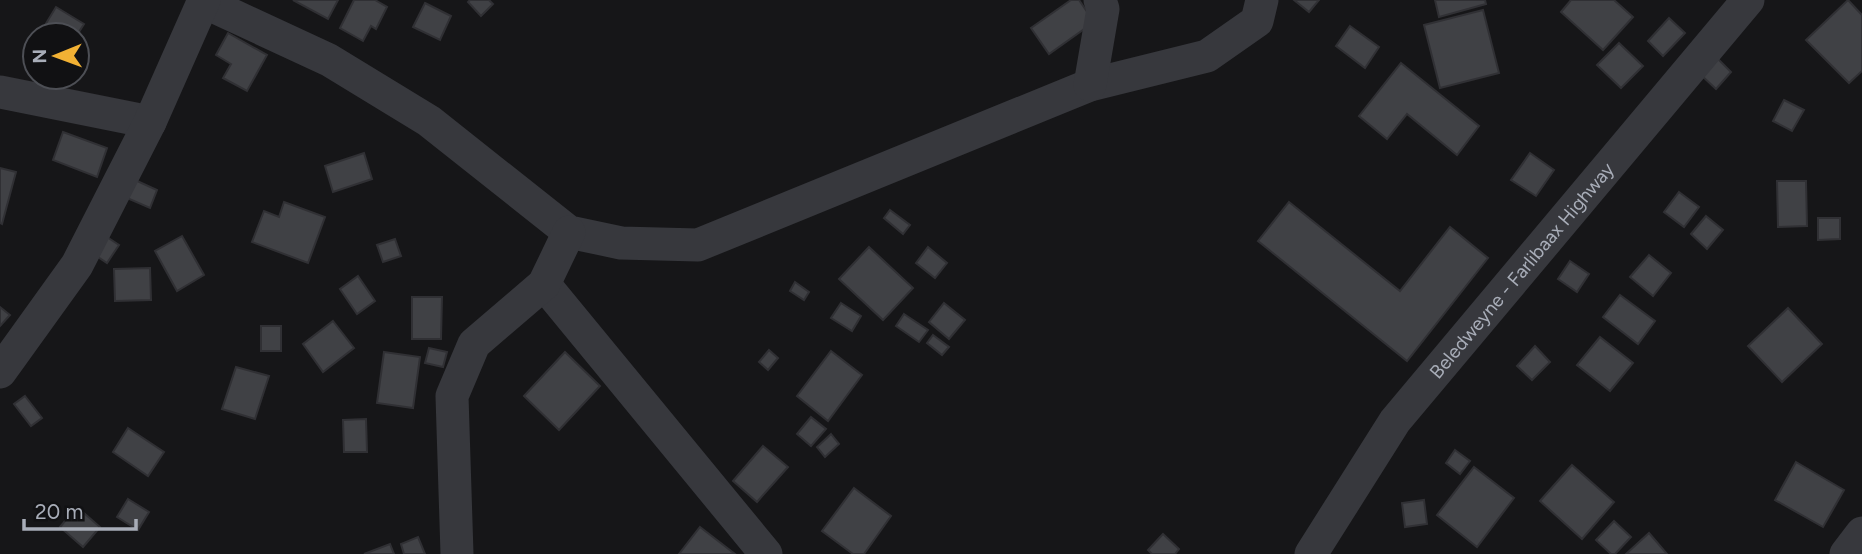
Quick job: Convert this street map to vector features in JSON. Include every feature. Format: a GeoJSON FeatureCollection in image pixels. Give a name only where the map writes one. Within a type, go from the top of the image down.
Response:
{"type":"FeatureCollection","features":[{"type":"Feature","properties":{"kind":"street"},"geometry":{"type":"LineString","coordinates":[[1090,85],[1103,9],[1100,0]]}},
{"type":"Feature","properties":{"kind":"street"},"geometry":{"type":"LineString","coordinates":[[0,372],[77,265],[150,122],[204,1],[329,60],[429,121],[569,232],[621,243],[698,245],[1090,85],[1207,56],[1256,21],[1262,0]]}},
{"type":"Feature","properties":{"kind":"street","name":"Beledweyne - Farlibaax Highway"},"geometry":{"type":"LineString","coordinates":[[1311,554],[1395,421],[1748,0]]}},
{"type":"Feature","properties":{"kind":"street"},"geometry":{"type":"LineString","coordinates":[[0,92],[150,122]]}},
{"type":"Feature","properties":{"kind":"street"},"geometry":{"type":"LineString","coordinates":[[457,554],[452,396],[474,344],[544,284],[569,232]]}},
{"type":"Feature","properties":{"kind":"street"},"geometry":{"type":"LineString","coordinates":[[544,284],[766,554]]}},
{"type":"Feature","properties":{"kind":"street"},"geometry":{"type":"LineString","coordinates":[[1846,554],[1862,533]]}},
{"type":"Feature","properties":{"kind":"building"},"geometry":{"type":"Polygon","coordinates":[[[293,0],[338,0],[328,19],[293,0]]]}},
{"type":"Feature","properties":{"kind":"building"},"geometry":{"type":"Polygon","coordinates":[[[354,0],[375,0],[387,7],[376,29],[371,26],[363,41],[340,28],[354,0]]]}},
{"type":"Feature","properties":{"kind":"building"},"geometry":{"type":"Polygon","coordinates":[[[489,0],[493,4],[481,16],[468,2],[489,0]]]}},
{"type":"Feature","properties":{"kind":"building"},"geometry":{"type":"Polygon","coordinates":[[[1071,0],[1079,0],[1094,22],[1049,54],[1031,28],[1071,0]]]}},
{"type":"Feature","properties":{"kind":"building"},"geometry":{"type":"Polygon","coordinates":[[[1294,0],[1319,0],[1309,12],[1294,0]]]}},
{"type":"Feature","properties":{"kind":"building"},"geometry":{"type":"Polygon","coordinates":[[[1435,0],[1485,0],[1486,4],[1439,17],[1435,0]]]}},
{"type":"Feature","properties":{"kind":"building"},"geometry":{"type":"Polygon","coordinates":[[[1571,0],[1614,0],[1633,17],[1603,50],[1561,12],[1571,0]]]}},
{"type":"Feature","properties":{"kind":"building"},"geometry":{"type":"Polygon","coordinates":[[[1848,0],[1862,15],[1862,71],[1849,83],[1806,40],[1848,0]]]}},
{"type":"Feature","properties":{"kind":"building"},"geometry":{"type":"Polygon","coordinates":[[[425,3],[451,16],[440,40],[413,27],[425,3]]]}},
{"type":"Feature","properties":{"kind":"building"},"geometry":{"type":"Polygon","coordinates":[[[56,7],[79,21],[48,21],[56,7]]]}},
{"type":"Feature","properties":{"kind":"building"},"geometry":{"type":"Polygon","coordinates":[[[1483,10],[1499,73],[1440,88],[1424,25],[1483,10]]]}},
{"type":"Feature","properties":{"kind":"building"},"geometry":{"type":"Polygon","coordinates":[[[1669,18],[1685,33],[1663,56],[1648,41],[1669,18]]]}},
{"type":"Feature","properties":{"kind":"building"},"geometry":{"type":"Polygon","coordinates":[[[1350,26],[1379,47],[1365,68],[1336,46],[1350,26]]]}},
{"type":"Feature","properties":{"kind":"building"},"geometry":{"type":"Polygon","coordinates":[[[228,33],[267,55],[247,91],[223,78],[231,64],[216,55],[228,33]]]}},
{"type":"Feature","properties":{"kind":"building"},"geometry":{"type":"Polygon","coordinates":[[[1619,43],[1643,66],[1621,88],[1597,65],[1619,43]]]}},
{"type":"Feature","properties":{"kind":"building"},"geometry":{"type":"Polygon","coordinates":[[[1717,58],[1731,72],[1716,89],[1701,75],[1717,58]]]}},
{"type":"Feature","properties":{"kind":"building"},"geometry":{"type":"Polygon","coordinates":[[[1401,63],[1479,126],[1457,155],[1407,114],[1387,139],[1359,116],[1401,63]]]}},
{"type":"Feature","properties":{"kind":"building"},"geometry":{"type":"Polygon","coordinates":[[[1784,100],[1804,110],[1792,131],[1773,121],[1784,100]]]}},
{"type":"Feature","properties":{"kind":"building"},"geometry":{"type":"Polygon","coordinates":[[[63,132],[107,148],[97,177],[53,160],[63,132]]]}},
{"type":"Feature","properties":{"kind":"building"},"geometry":{"type":"Polygon","coordinates":[[[364,153],[372,179],[333,192],[325,166],[364,153]]]}},
{"type":"Feature","properties":{"kind":"building"},"geometry":{"type":"Polygon","coordinates":[[[1530,153],[1554,170],[1536,196],[1511,180],[1530,153]]]}},
{"type":"Feature","properties":{"kind":"building"},"geometry":{"type":"Polygon","coordinates":[[[0,168],[16,172],[2,224],[0,223],[0,168]]]}},
{"type":"Feature","properties":{"kind":"building"},"geometry":{"type":"Polygon","coordinates":[[[135,180],[157,190],[150,208],[127,198],[135,180]]]}},
{"type":"Feature","properties":{"kind":"building"},"geometry":{"type":"Polygon","coordinates":[[[1777,181],[1806,181],[1807,226],[1778,227],[1777,181]]]}},
{"type":"Feature","properties":{"kind":"building"},"geometry":{"type":"Polygon","coordinates":[[[1679,192],[1699,207],[1684,227],[1664,212],[1679,192]]]}},
{"type":"Feature","properties":{"kind":"building"},"geometry":{"type":"Polygon","coordinates":[[[284,202],[325,217],[308,263],[252,242],[264,211],[279,217],[284,202]]]}},
{"type":"Feature","properties":{"kind":"building"},"geometry":{"type":"Polygon","coordinates":[[[1289,202],[1400,291],[1450,227],[1488,258],[1407,361],[1258,241],[1289,202]]]}},
{"type":"Feature","properties":{"kind":"building"},"geometry":{"type":"Polygon","coordinates":[[[890,210],[910,225],[903,234],[884,218],[890,210]]]}},
{"type":"Feature","properties":{"kind":"building"},"geometry":{"type":"Polygon","coordinates":[[[1706,216],[1723,230],[1707,249],[1691,234],[1706,216]]]}},
{"type":"Feature","properties":{"kind":"building"},"geometry":{"type":"Polygon","coordinates":[[[1818,218],[1840,218],[1840,239],[1818,240],[1818,218]]]}},
{"type":"Feature","properties":{"kind":"building"},"geometry":{"type":"Polygon","coordinates":[[[104,235],[119,245],[107,263],[92,253],[104,235]]]}},
{"type":"Feature","properties":{"kind":"building"},"geometry":{"type":"Polygon","coordinates":[[[182,236],[204,275],[177,291],[155,251],[182,236]]]}},
{"type":"Feature","properties":{"kind":"building"},"geometry":{"type":"Polygon","coordinates":[[[395,239],[401,256],[383,262],[377,245],[395,239]]]}},
{"type":"Feature","properties":{"kind":"building"},"geometry":{"type":"Polygon","coordinates":[[[869,247],[913,288],[883,320],[839,279],[869,247]]]}},
{"type":"Feature","properties":{"kind":"building"},"geometry":{"type":"Polygon","coordinates":[[[928,247],[947,263],[935,278],[916,263],[928,247]]]}},
{"type":"Feature","properties":{"kind":"building"},"geometry":{"type":"Polygon","coordinates":[[[1649,255],[1671,273],[1653,296],[1630,277],[1649,255]]]}},
{"type":"Feature","properties":{"kind":"building"},"geometry":{"type":"Polygon","coordinates":[[[1570,261],[1589,274],[1577,292],[1558,279],[1570,261]]]}},
{"type":"Feature","properties":{"kind":"building"},"geometry":{"type":"Polygon","coordinates":[[[150,268],[151,300],[115,301],[114,269],[150,268]]]}},
{"type":"Feature","properties":{"kind":"building"},"geometry":{"type":"Polygon","coordinates":[[[358,276],[375,301],[357,314],[340,289],[358,276]]]}},
{"type":"Feature","properties":{"kind":"building"},"geometry":{"type":"Polygon","coordinates":[[[795,282],[809,292],[804,300],[790,291],[795,282]]]}},
{"type":"Feature","properties":{"kind":"building"},"geometry":{"type":"Polygon","coordinates":[[[1620,295],[1655,321],[1638,344],[1603,317],[1620,295]]]}},
{"type":"Feature","properties":{"kind":"building"},"geometry":{"type":"Polygon","coordinates":[[[412,297],[442,297],[441,339],[412,339],[412,297]]]}},
{"type":"Feature","properties":{"kind":"building"},"geometry":{"type":"Polygon","coordinates":[[[841,303],[861,316],[852,331],[831,318],[841,303]]]}},
{"type":"Feature","properties":{"kind":"building"},"geometry":{"type":"Polygon","coordinates":[[[944,303],[965,320],[949,339],[929,322],[944,303]]]}},
{"type":"Feature","properties":{"kind":"building"},"geometry":{"type":"Polygon","coordinates":[[[0,307],[10,315],[0,326],[0,307]]]}},
{"type":"Feature","properties":{"kind":"building"},"geometry":{"type":"Polygon","coordinates":[[[1788,308],[1822,344],[1782,382],[1748,346],[1788,308]]]}},
{"type":"Feature","properties":{"kind":"building"},"geometry":{"type":"Polygon","coordinates":[[[904,314],[928,330],[919,342],[896,326],[904,314]]]}},
{"type":"Feature","properties":{"kind":"building"},"geometry":{"type":"Polygon","coordinates":[[[333,321],[354,348],[323,372],[303,344],[333,321]]]}},
{"type":"Feature","properties":{"kind":"building"},"geometry":{"type":"Polygon","coordinates":[[[261,326],[281,326],[281,351],[261,351],[261,326]]]}},
{"type":"Feature","properties":{"kind":"building"},"geometry":{"type":"Polygon","coordinates":[[[933,335],[949,347],[942,355],[927,343],[933,335]]]}},
{"type":"Feature","properties":{"kind":"building"},"geometry":{"type":"Polygon","coordinates":[[[1600,337],[1633,363],[1610,391],[1577,365],[1600,337]]]}},
{"type":"Feature","properties":{"kind":"building"},"geometry":{"type":"Polygon","coordinates":[[[1535,346],[1550,362],[1532,380],[1517,366],[1535,346]]]}},
{"type":"Feature","properties":{"kind":"building"},"geometry":{"type":"Polygon","coordinates":[[[429,348],[447,352],[443,367],[425,363],[429,348]]]}},
{"type":"Feature","properties":{"kind":"building"},"geometry":{"type":"Polygon","coordinates":[[[769,350],[778,358],[768,370],[759,362],[769,350]]]}},
{"type":"Feature","properties":{"kind":"building"},"geometry":{"type":"Polygon","coordinates":[[[831,351],[862,375],[828,421],[797,396],[831,351]]]}},
{"type":"Feature","properties":{"kind":"building"},"geometry":{"type":"Polygon","coordinates":[[[384,352],[420,357],[413,408],[377,403],[384,352]]]}},
{"type":"Feature","properties":{"kind":"building"},"geometry":{"type":"Polygon","coordinates":[[[565,352],[600,386],[559,430],[524,396],[565,352]]]}},
{"type":"Feature","properties":{"kind":"building"},"geometry":{"type":"Polygon","coordinates":[[[236,367],[269,376],[255,419],[222,409],[236,367]]]}},
{"type":"Feature","properties":{"kind":"building"},"geometry":{"type":"Polygon","coordinates":[[[25,396],[42,418],[31,426],[14,404],[25,396]]]}},
{"type":"Feature","properties":{"kind":"building"},"geometry":{"type":"Polygon","coordinates":[[[811,417],[826,429],[811,446],[797,434],[811,417]]]}},
{"type":"Feature","properties":{"kind":"building"},"geometry":{"type":"Polygon","coordinates":[[[366,419],[367,452],[344,452],[343,420],[366,419]]]}},
{"type":"Feature","properties":{"kind":"building"},"geometry":{"type":"Polygon","coordinates":[[[128,428],[164,452],[148,476],[113,452],[128,428]]]}},
{"type":"Feature","properties":{"kind":"building"},"geometry":{"type":"Polygon","coordinates":[[[831,434],[839,444],[825,457],[817,447],[831,434]]]}},
{"type":"Feature","properties":{"kind":"building"},"geometry":{"type":"Polygon","coordinates":[[[763,446],[788,467],[757,502],[733,481],[763,446]]]}},
{"type":"Feature","properties":{"kind":"building"},"geometry":{"type":"Polygon","coordinates":[[[1455,450],[1470,461],[1460,474],[1446,463],[1455,450]]]}},
{"type":"Feature","properties":{"kind":"building"},"geometry":{"type":"Polygon","coordinates":[[[1796,462],[1844,490],[1823,527],[1775,500],[1796,462]]]}},
{"type":"Feature","properties":{"kind":"building"},"geometry":{"type":"Polygon","coordinates":[[[1572,465],[1614,502],[1582,539],[1540,501],[1572,465]]]}},
{"type":"Feature","properties":{"kind":"building"},"geometry":{"type":"Polygon","coordinates":[[[1474,467],[1514,498],[1477,547],[1437,515],[1474,467]]]}},
{"type":"Feature","properties":{"kind":"building"},"geometry":{"type":"Polygon","coordinates":[[[854,488],[891,516],[864,554],[853,554],[822,531],[854,488]]]}},
{"type":"Feature","properties":{"kind":"building"},"geometry":{"type":"Polygon","coordinates":[[[128,499],[149,512],[138,530],[117,517],[128,499]]]}},
{"type":"Feature","properties":{"kind":"building"},"geometry":{"type":"Polygon","coordinates":[[[1424,500],[1427,524],[1405,527],[1402,503],[1424,500]]]}},
{"type":"Feature","properties":{"kind":"building"},"geometry":{"type":"Polygon","coordinates":[[[77,507],[100,527],[83,547],[60,527],[77,507]]]}},
{"type":"Feature","properties":{"kind":"building"},"geometry":{"type":"Polygon","coordinates":[[[1614,521],[1631,537],[1615,554],[1611,554],[1596,540],[1614,521]]]}},
{"type":"Feature","properties":{"kind":"building"},"geometry":{"type":"Polygon","coordinates":[[[700,527],[735,554],[679,554],[700,527]]]}},
{"type":"Feature","properties":{"kind":"building"},"geometry":{"type":"Polygon","coordinates":[[[1649,533],[1667,554],[1626,554],[1649,533]]]}},
{"type":"Feature","properties":{"kind":"building"},"geometry":{"type":"Polygon","coordinates":[[[1163,534],[1179,549],[1175,554],[1152,554],[1148,550],[1163,534]]]}},
{"type":"Feature","properties":{"kind":"building"},"geometry":{"type":"Polygon","coordinates":[[[418,537],[425,554],[404,554],[401,544],[418,537]]]}},
{"type":"Feature","properties":{"kind":"building"},"geometry":{"type":"Polygon","coordinates":[[[390,544],[394,554],[364,554],[390,544]]]}}]}
